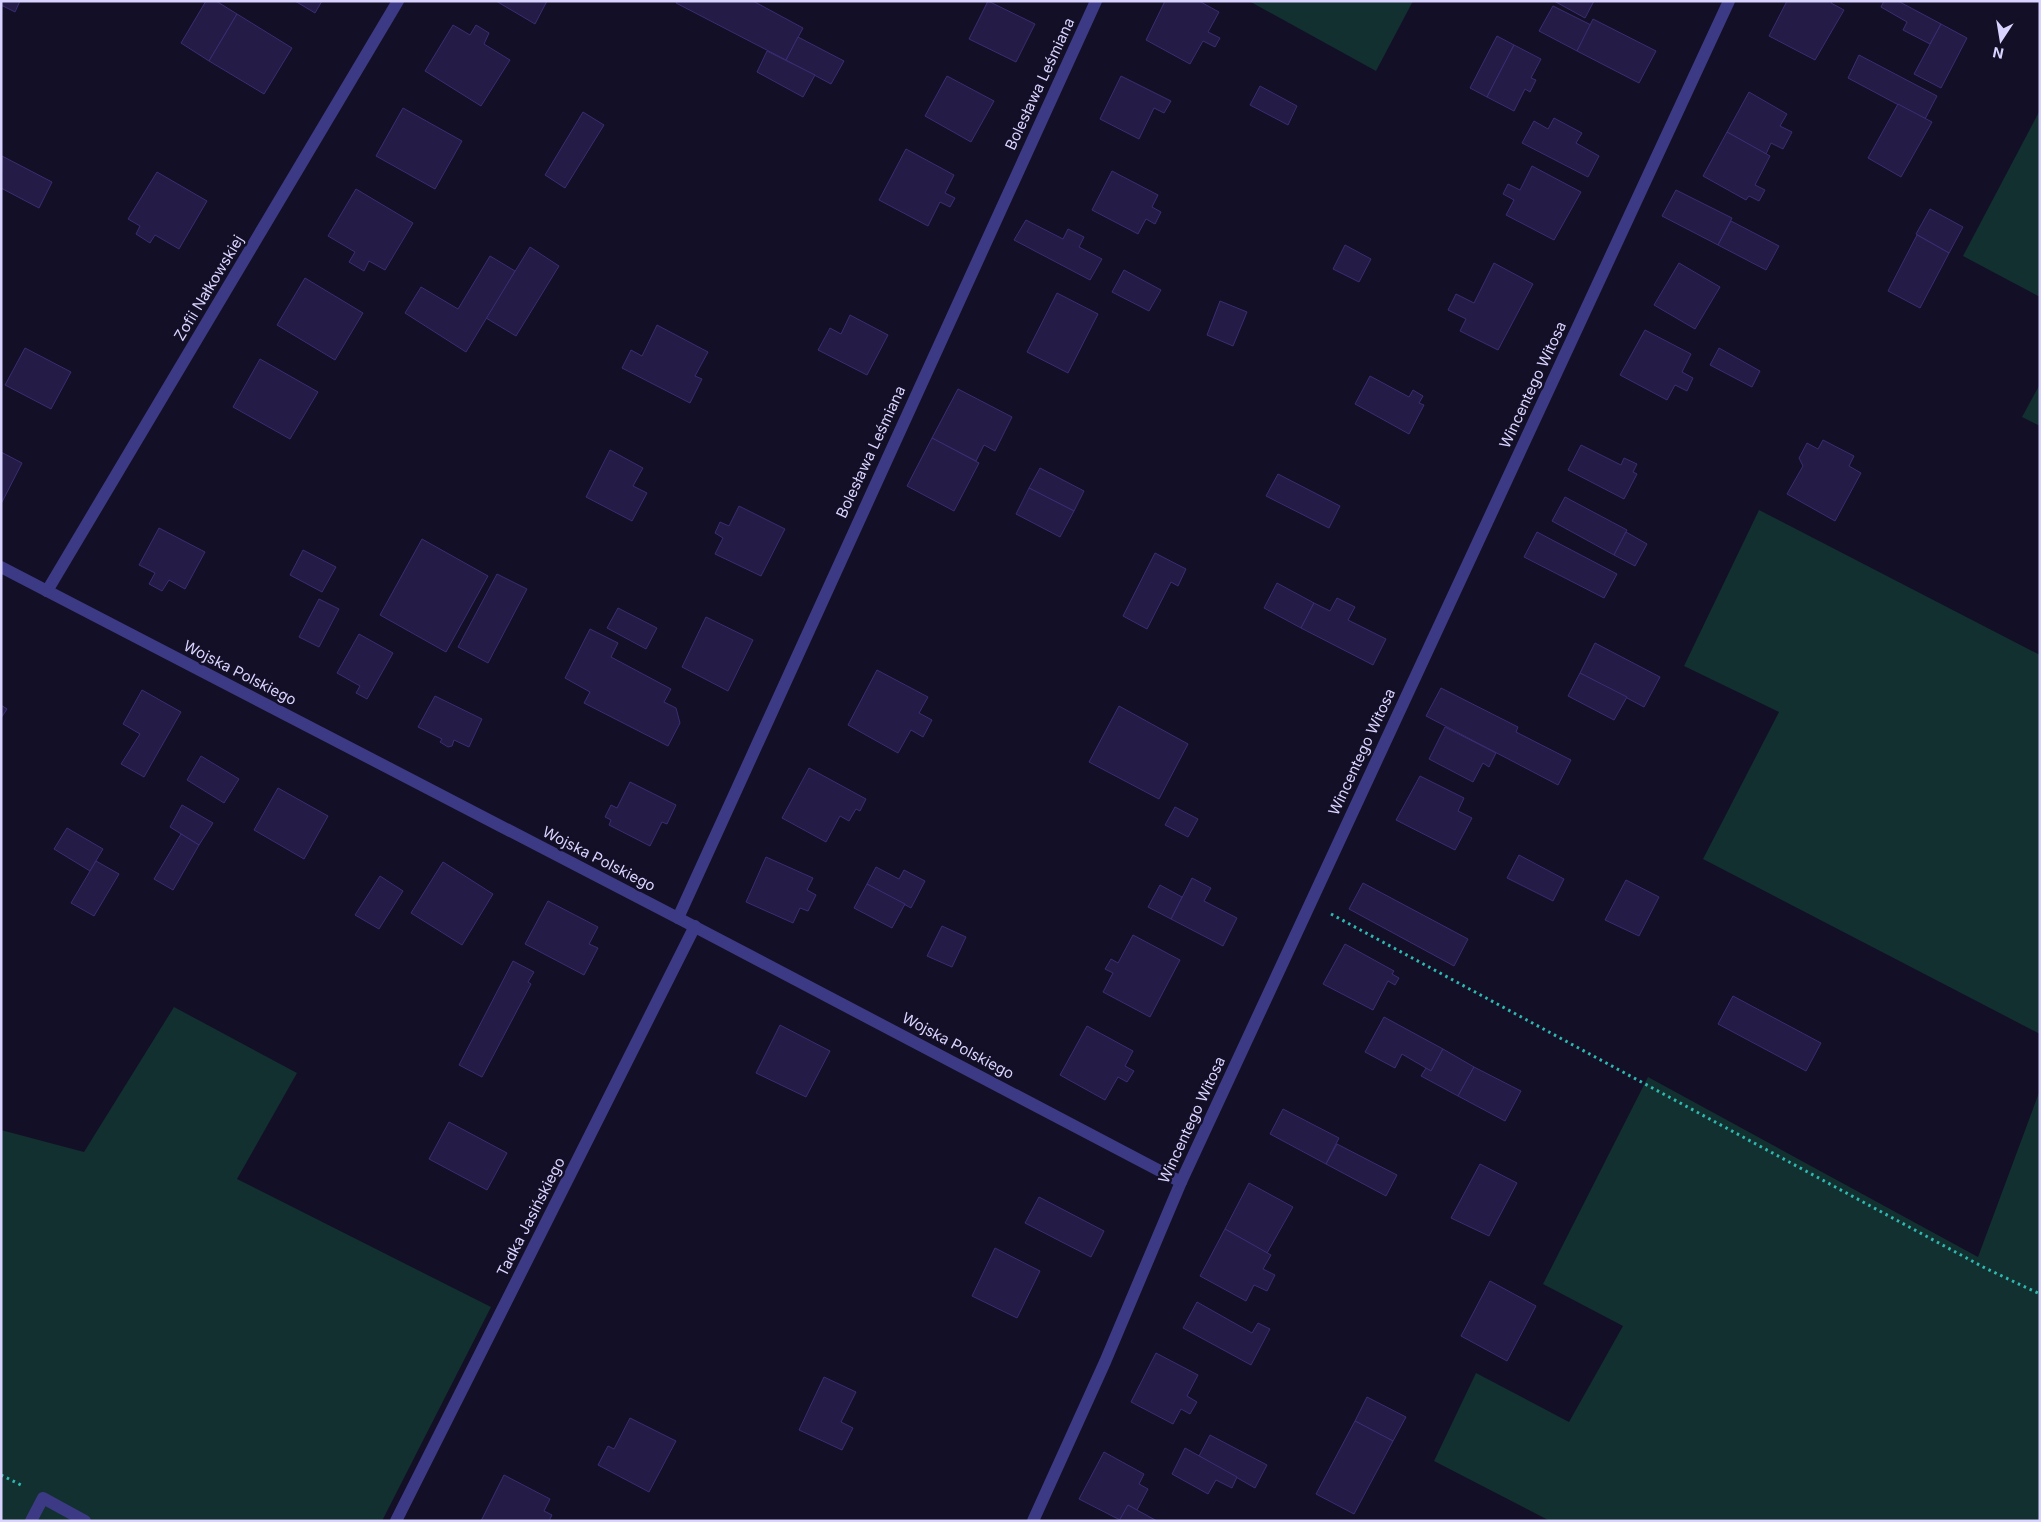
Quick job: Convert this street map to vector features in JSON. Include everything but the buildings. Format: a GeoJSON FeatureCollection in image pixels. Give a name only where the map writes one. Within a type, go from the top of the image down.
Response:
{"type":"FeatureCollection","features":[{"type":"Feature","properties":{"kind":"street","name":"Zofii Nałkowskiej"},"geometry":{"type":"LineString","coordinates":[[47,591],[398,1]]}},
{"type":"Feature","properties":{"kind":"street","name":"Bolesława Leśmiana"},"geometry":{"type":"LineString","coordinates":[[678,918],[1096,1]]}},
{"type":"Feature","properties":{"kind":"street","name":"Wincentego Witosa"},"geometry":{"type":"LineString","coordinates":[[1033,1521],[1105,1362],[1182,1182],[1729,1]]}},
{"type":"Feature","properties":{"kind":"street","name":"Wojska Polskiego"},"geometry":{"type":"LineString","coordinates":[[1,567],[695,926],[1182,1182]]}},
{"type":"Feature","properties":{"kind":"street","name":"Tadka Jasińskiego"},"geometry":{"type":"LineString","coordinates":[[396,1521],[695,926]]}},
{"type":"Feature","properties":{"kind":"street"},"geometry":{"type":"LineString","coordinates":[[30,1521],[43,1498],[85,1521]]}},
{"type":"Feature","properties":{"kind":"path"},"geometry":{"type":"LineString","coordinates":[[1311,903],[1976,1263],[2040,1294]]}},
{"type":"Feature","properties":{"kind":"green space"},"geometry":{"type":"Polygon","coordinates":[[[1249,1],[1413,1],[1376,71],[1249,1]]]}},
{"type":"Feature","properties":{"kind":"green space"},"geometry":{"type":"Polygon","coordinates":[[[2040,110],[2040,297],[1963,256],[2040,110]]]}},
{"type":"Feature","properties":{"kind":"green space"},"geometry":{"type":"Polygon","coordinates":[[[2040,384],[2040,426],[2022,417],[2040,384]]]}},
{"type":"Feature","properties":{"kind":"green space"},"geometry":{"type":"Polygon","coordinates":[[[1759,510],[2040,655],[2040,1034],[1703,859],[1779,712],[1684,666],[1759,510]]]}},
{"type":"Feature","properties":{"kind":"green space"},"geometry":{"type":"Polygon","coordinates":[[[174,1007],[297,1073],[237,1179],[491,1307],[382,1521],[1,1521],[1,1130],[84,1152],[174,1007]]]}},
{"type":"Feature","properties":{"kind":"green space"},"geometry":{"type":"Polygon","coordinates":[[[1648,1077],[1978,1257],[2040,1090],[2040,1521],[1550,1521],[1434,1461],[1476,1373],[1569,1422],[1623,1326],[1543,1284],[1648,1077]]]}}]}
